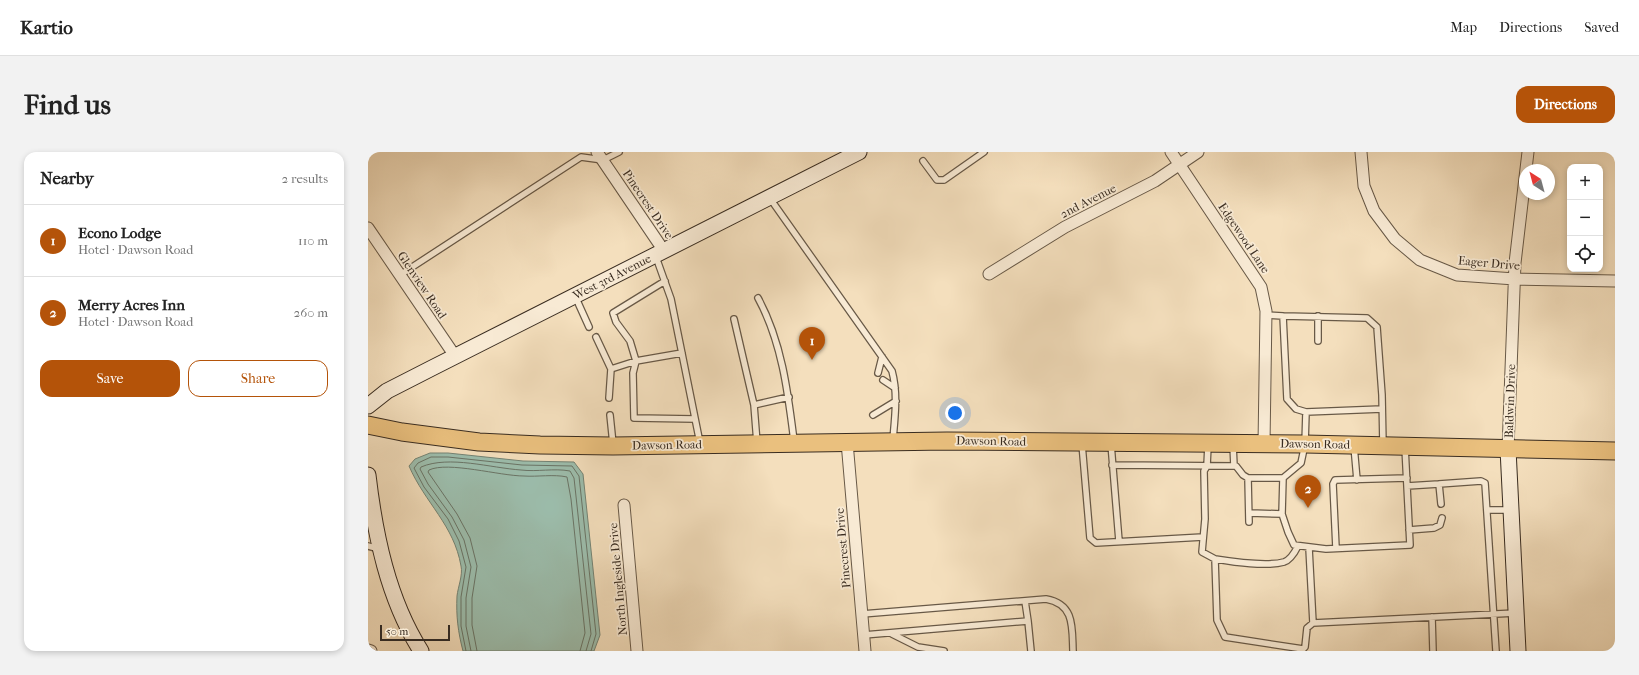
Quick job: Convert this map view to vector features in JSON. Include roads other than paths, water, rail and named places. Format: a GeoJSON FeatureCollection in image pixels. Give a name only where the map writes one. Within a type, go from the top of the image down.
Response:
{"type":"FeatureCollection","features":[{"type":"Feature","properties":{"kind":"main road","name":"Dawson Road"},"geometry":{"type":"LineString","coordinates":[[368,425],[402,432],[479,442],[613,446],[847,442],[1110,442],[1305,444],[1615,451]]}},
{"type":"Feature","properties":{"kind":"street","name":"West 3rd Avenue"},"geometry":{"type":"LineString","coordinates":[[368,406],[387,391],[859,152]]}},
{"type":"Feature","properties":{"kind":"street","name":"Edgewood Lane"},"geometry":{"type":"LineString","coordinates":[[1170,152],[1261,287],[1266,315],[1264,444]]}},
{"type":"Feature","properties":{"kind":"street","name":"2nd Avenue"},"geometry":{"type":"LineString","coordinates":[[989,274],[1065,227],[1155,181],[1198,152]]}},
{"type":"Feature","properties":{"kind":"street","name":"Eager Drive"},"geometry":{"type":"LineString","coordinates":[[1361,152],[1364,186],[1374,210],[1391,235],[1420,260],[1457,275],[1515,279],[1615,282]]}},
{"type":"Feature","properties":{"kind":"street","name":"Baldwin Drive"},"geometry":{"type":"LineString","coordinates":[[1518,651],[1508,449],[1516,256],[1528,152]]}},
{"type":"Feature","properties":{"kind":"street","name":"Pinecrest Drive"},"geometry":{"type":"LineString","coordinates":[[600,156],[660,253]]}},
{"type":"Feature","properties":{"kind":"street","name":"Glenview Road"},"geometry":{"type":"LineString","coordinates":[[368,228],[455,356]]}},
{"type":"Feature","properties":{"kind":"street","name":"Pinecrest Drive"},"geometry":{"type":"LineString","coordinates":[[847,442],[865,651]]}},
{"type":"Feature","properties":{"kind":"street"},"geometry":{"type":"LineString","coordinates":[[368,475],[375,548],[402,618],[421,651]]}},
{"type":"Feature","properties":{"kind":"street","name":"North Ingleside Drive"},"geometry":{"type":"LineString","coordinates":[[624,505],[638,651]]}},
{"type":"Feature","properties":{"kind":"lane"},"geometry":{"type":"LineString","coordinates":[[400,275],[581,156],[600,156],[619,152]]}},
{"type":"Feature","properties":{"kind":"lane"},"geometry":{"type":"LineString","coordinates":[[923,161],[937,180],[944,180],[984,152]]}},
{"type":"Feature","properties":{"kind":"lane"},"geometry":{"type":"LineString","coordinates":[[769,197],[892,371],[896,401],[893,442]]}},
{"type":"Feature","properties":{"kind":"lane"},"geometry":{"type":"LineString","coordinates":[[660,253],[665,281],[671,299],[700,445]]}},
{"type":"Feature","properties":{"kind":"lane"},"geometry":{"type":"LineString","coordinates":[[665,281],[613,313],[616,322],[630,341],[636,361],[634,373],[634,418],[695,419]]}},
{"type":"Feature","properties":{"kind":"lane"},"geometry":{"type":"LineString","coordinates":[[575,296],[589,327]]}},
{"type":"Feature","properties":{"kind":"lane"},"geometry":{"type":"LineString","coordinates":[[758,298],[767,314],[778,346],[795,443]]}},
{"type":"Feature","properties":{"kind":"lane"},"geometry":{"type":"LineString","coordinates":[[1266,315],[1367,318],[1377,326],[1383,446]]}},
{"type":"Feature","properties":{"kind":"lane"},"geometry":{"type":"LineString","coordinates":[[1283,316],[1287,399],[1296,409],[1306,412],[1382,409]]}},
{"type":"Feature","properties":{"kind":"lane"},"geometry":{"type":"LineString","coordinates":[[1318,316],[1318,341]]}},
{"type":"Feature","properties":{"kind":"lane"},"geometry":{"type":"LineString","coordinates":[[734,319],[754,404],[757,444]]}},
{"type":"Feature","properties":{"kind":"lane"},"geometry":{"type":"LineString","coordinates":[[596,336],[611,369],[609,398]]}},
{"type":"Feature","properties":{"kind":"lane"},"geometry":{"type":"LineString","coordinates":[[611,369],[636,361],[682,353]]}},
{"type":"Feature","properties":{"kind":"lane"},"geometry":{"type":"LineString","coordinates":[[878,374],[882,357]]}},
{"type":"Feature","properties":{"kind":"lane"},"geometry":{"type":"LineString","coordinates":[[882,380],[895,388]]}},
{"type":"Feature","properties":{"kind":"lane"},"geometry":{"type":"LineString","coordinates":[[754,404],[788,397]]}},
{"type":"Feature","properties":{"kind":"lane"},"geometry":{"type":"LineString","coordinates":[[873,415],[896,401]]}},
{"type":"Feature","properties":{"kind":"lane"},"geometry":{"type":"LineString","coordinates":[[1112,465],[1236,466],[1243,475],[1248,478],[1283,478],[1301,463],[1305,444],[1306,412]]}},
{"type":"Feature","properties":{"kind":"lane"},"geometry":{"type":"LineString","coordinates":[[610,414],[613,446]]}},
{"type":"Feature","properties":{"kind":"lane"},"geometry":{"type":"LineString","coordinates":[[1081,442],[1084,460],[1090,538],[1096,543],[1203,537]]}},
{"type":"Feature","properties":{"kind":"lane"},"geometry":{"type":"LineString","coordinates":[[1110,442],[1119,541]]}},
{"type":"Feature","properties":{"kind":"lane"},"geometry":{"type":"LineString","coordinates":[[1208,443],[1207,466],[1204,471],[1205,520],[1202,552],[1215,559],[1250,564],[1285,562],[1295,553],[1298,546]]}},
{"type":"Feature","properties":{"kind":"lane"},"geometry":{"type":"LineString","coordinates":[[1233,443],[1234,466]]}},
{"type":"Feature","properties":{"kind":"lane"},"geometry":{"type":"LineString","coordinates":[[1354,445],[1357,480]]}},
{"type":"Feature","properties":{"kind":"lane"},"geometry":{"type":"LineString","coordinates":[[1283,478],[1282,514],[1294,545],[1309,548],[1410,545],[1405,446]]}},
{"type":"Feature","properties":{"kind":"lane"},"geometry":{"type":"LineString","coordinates":[[1248,478],[1250,522]]}},
{"type":"Feature","properties":{"kind":"lane"},"geometry":{"type":"LineString","coordinates":[[1336,548],[1333,484],[1336,480],[1407,478]]}},
{"type":"Feature","properties":{"kind":"lane"},"geometry":{"type":"LineString","coordinates":[[1407,486],[1481,481],[1485,483],[1496,651]]}},
{"type":"Feature","properties":{"kind":"lane"},"geometry":{"type":"LineString","coordinates":[[1439,484],[1441,504]]}},
{"type":"Feature","properties":{"kind":"lane"},"geometry":{"type":"LineString","coordinates":[[1487,510],[1511,510]]}},
{"type":"Feature","properties":{"kind":"lane"},"geometry":{"type":"LineString","coordinates":[[1250,513],[1282,514]]}},
{"type":"Feature","properties":{"kind":"lane"},"geometry":{"type":"LineString","coordinates":[[1409,530],[1434,528],[1440,525],[1442,518]]}},
{"type":"Feature","properties":{"kind":"lane"},"geometry":{"type":"LineString","coordinates":[[1309,548],[1313,623]]}},
{"type":"Feature","properties":{"kind":"lane"},"geometry":{"type":"LineString","coordinates":[[1215,559],[1218,620],[1225,637],[1303,648],[1305,647],[1307,628],[1313,623],[1516,613]]}},
{"type":"Feature","properties":{"kind":"lane"},"geometry":{"type":"LineString","coordinates":[[862,614],[1046,599],[1057,601],[1066,610],[1071,622],[1073,651]]}},
{"type":"Feature","properties":{"kind":"lane"},"geometry":{"type":"LineString","coordinates":[[1025,601],[1031,651]]}},
{"type":"Feature","properties":{"kind":"lane"},"geometry":{"type":"LineString","coordinates":[[1432,617],[1433,651]]}},
{"type":"Feature","properties":{"kind":"lane"},"geometry":{"type":"LineString","coordinates":[[864,635],[1028,621]]}},
{"type":"Feature","properties":{"kind":"lane"},"geometry":{"type":"LineString","coordinates":[[891,633],[918,647],[944,651]]}},
{"type":"Feature","properties":{"kind":"water"},"geometry":{"type":"Polygon","coordinates":[[[430,453],[448,453],[523,461],[574,462],[583,474],[600,635],[594,651],[463,651],[457,617],[457,596],[461,577],[461,566],[457,551],[446,526],[423,491],[409,466],[415,459],[430,453]]]}},
{"type":"Feature","properties":{"kind":"place","name":"Econo Lodge"},"geometry":{"type":"Point","coordinates":[812,360]}},
{"type":"Feature","properties":{"kind":"place","name":"Merry Acres Inn"},"geometry":{"type":"Point","coordinates":[1308,508]}}]}
